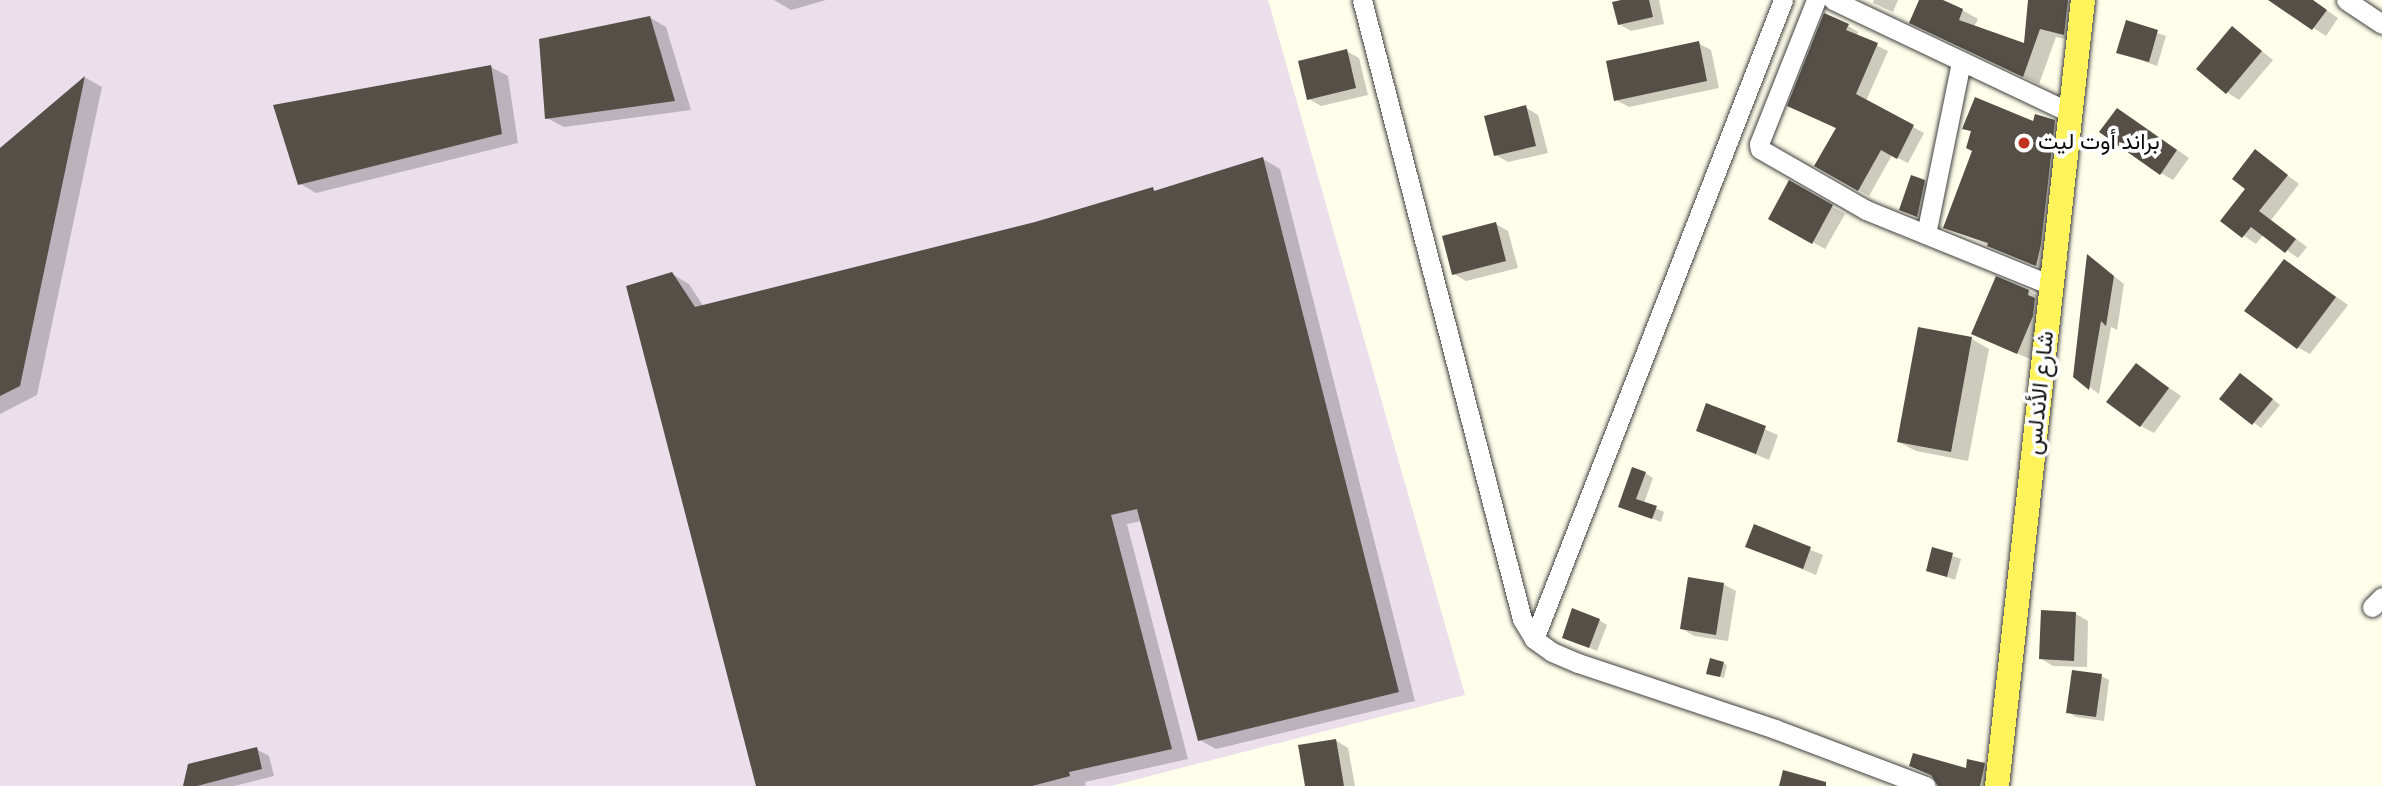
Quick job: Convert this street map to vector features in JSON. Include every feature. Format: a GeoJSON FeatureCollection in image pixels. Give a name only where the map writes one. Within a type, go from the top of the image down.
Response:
{"type":"FeatureCollection","features":[{"type":"Feature","properties":{"kind":"main road","name":"شارع الأندلس"},"geometry":{"type":"LineString","coordinates":[[1997,786],[2083,0]]}},
{"type":"Feature","properties":{"kind":"street"},"geometry":{"type":"LineString","coordinates":[[1362,0],[1522,619],[1534,639],[1552,652],[1578,663],[1775,729],[1926,786]]}},
{"type":"Feature","properties":{"kind":"street"},"geometry":{"type":"LineString","coordinates":[[1534,639],[1783,0]]}},
{"type":"Feature","properties":{"kind":"street"},"geometry":{"type":"LineString","coordinates":[[1816,0],[1759,144],[1760,149],[1866,210],[2053,286]]}},
{"type":"Feature","properties":{"kind":"street"},"geometry":{"type":"LineString","coordinates":[[1833,0],[2071,113]]}},
{"type":"Feature","properties":{"kind":"street"},"geometry":{"type":"LineString","coordinates":[[2346,0],[2382,24]]}},
{"type":"Feature","properties":{"kind":"street"},"geometry":{"type":"LineString","coordinates":[[1926,234],[1961,62]]}},
{"type":"Feature","properties":{"kind":"shaded area"},"geometry":{"type":"Polygon","coordinates":[[[0,0],[1268,0],[1465,695],[1111,786],[0,786],[0,0]]]}},
{"type":"Feature","properties":{"kind":"building"},"geometry":{"type":"Polygon","coordinates":[[[1649,0],[1653,17],[1618,25],[1612,2],[1649,0]]]}},
{"type":"Feature","properties":{"kind":"building"},"geometry":{"type":"Polygon","coordinates":[[[1919,0],[1943,0],[1963,9],[1959,20],[2024,43],[2028,0],[2068,0],[2064,35],[2040,29],[2023,77],[1909,23],[1919,0]]]}},
{"type":"Feature","properties":{"kind":"building"},"geometry":{"type":"Polygon","coordinates":[[[2268,0],[2313,0],[2327,10],[2312,30],[2268,0]]]}},
{"type":"Feature","properties":{"kind":"building"},"geometry":{"type":"Polygon","coordinates":[[[1824,13],[1849,24],[1846,30],[1878,43],[1856,94],[1914,125],[1897,159],[1881,150],[1858,191],[1814,166],[1836,128],[1787,106],[1824,13]]]}},
{"type":"Feature","properties":{"kind":"building"},"geometry":{"type":"Polygon","coordinates":[[[650,16],[675,101],[545,119],[539,39],[650,16]]]}},
{"type":"Feature","properties":{"kind":"building"},"geometry":{"type":"Polygon","coordinates":[[[2126,20],[2158,30],[2149,62],[2116,53],[2126,20]]]}},
{"type":"Feature","properties":{"kind":"building"},"geometry":{"type":"Polygon","coordinates":[[[2232,26],[2262,51],[2226,94],[2196,69],[2232,26]]]}},
{"type":"Feature","properties":{"kind":"building"},"geometry":{"type":"Polygon","coordinates":[[[1699,41],[1707,81],[1614,101],[1606,61],[1699,41]]]}},
{"type":"Feature","properties":{"kind":"building"},"geometry":{"type":"Polygon","coordinates":[[[1347,49],[1356,88],[1307,100],[1298,61],[1347,49]]]}},
{"type":"Feature","properties":{"kind":"building"},"geometry":{"type":"Polygon","coordinates":[[[491,65],[502,134],[298,185],[273,105],[491,65]]]}},
{"type":"Feature","properties":{"kind":"building"},"geometry":{"type":"Polygon","coordinates":[[[85,76],[20,386],[0,396],[0,148],[85,76]]]}},
{"type":"Feature","properties":{"kind":"building"},"geometry":{"type":"Polygon","coordinates":[[[1975,97],[2033,121],[2035,114],[2055,120],[2041,244],[2036,266],[1987,246],[1988,243],[1943,228],[1972,151],[1966,148],[1971,131],[1962,129],[1975,97]]]}},
{"type":"Feature","properties":{"kind":"building"},"geometry":{"type":"Polygon","coordinates":[[[1526,105],[1536,146],[1494,156],[1484,116],[1526,105]]]}},
{"type":"Feature","properties":{"kind":"building"},"geometry":{"type":"Polygon","coordinates":[[[2117,108],[2177,150],[2160,175],[2099,132],[2117,108]]]}},
{"type":"Feature","properties":{"kind":"building"},"geometry":{"type":"Polygon","coordinates":[[[2255,149],[2288,175],[2259,211],[2296,239],[2285,253],[2251,227],[2242,238],[2220,221],[2245,189],[2232,179],[2255,149]]]}},
{"type":"Feature","properties":{"kind":"building"},"geometry":{"type":"Polygon","coordinates":[[[1263,157],[1399,692],[1198,741],[1137,509],[1111,515],[1172,749],[1069,772],[1070,776],[1032,786],[756,786],[626,286],[672,272],[695,307],[1035,222],[1153,187],[1154,191],[1263,157]]]}},
{"type":"Feature","properties":{"kind":"building"},"geometry":{"type":"Polygon","coordinates":[[[1911,175],[1925,180],[1917,217],[1899,210],[1911,175]]]}},
{"type":"Feature","properties":{"kind":"building"},"geometry":{"type":"Polygon","coordinates":[[[1789,180],[1833,205],[1812,244],[1768,219],[1789,180]]]}},
{"type":"Feature","properties":{"kind":"building"},"geometry":{"type":"Polygon","coordinates":[[[1496,222],[1506,261],[1452,275],[1442,236],[1496,222]]]}},
{"type":"Feature","properties":{"kind":"building"},"geometry":{"type":"Polygon","coordinates":[[[2087,254],[2114,276],[2106,326],[2101,321],[2089,390],[2073,377],[2087,254]]]}},
{"type":"Feature","properties":{"kind":"building"},"geometry":{"type":"Polygon","coordinates":[[[2284,259],[2336,297],[2297,349],[2244,311],[2284,259]]]}},
{"type":"Feature","properties":{"kind":"building"},"geometry":{"type":"Polygon","coordinates":[[[1996,276],[2029,290],[2028,295],[2035,298],[2033,316],[2017,354],[1971,334],[1996,276]]]}},
{"type":"Feature","properties":{"kind":"building"},"geometry":{"type":"Polygon","coordinates":[[[1918,327],[1972,337],[1951,452],[1897,442],[1918,327]]]}},
{"type":"Feature","properties":{"kind":"building"},"geometry":{"type":"Polygon","coordinates":[[[2136,363],[2169,388],[2140,427],[2106,402],[2136,363]]]}},
{"type":"Feature","properties":{"kind":"building"},"geometry":{"type":"Polygon","coordinates":[[[2240,373],[2273,399],[2252,425],[2219,399],[2240,373]]]}},
{"type":"Feature","properties":{"kind":"building"},"geometry":{"type":"Polygon","coordinates":[[[1706,403],[1766,426],[1756,454],[1696,431],[1706,403]]]}},
{"type":"Feature","properties":{"kind":"building"},"geometry":{"type":"Polygon","coordinates":[[[1632,467],[1646,472],[1636,499],[1657,506],[1652,519],[1618,507],[1632,467]]]}},
{"type":"Feature","properties":{"kind":"building"},"geometry":{"type":"Polygon","coordinates":[[[1754,524],[1811,547],[1803,569],[1745,547],[1754,524]]]}},
{"type":"Feature","properties":{"kind":"building"},"geometry":{"type":"Polygon","coordinates":[[[1932,547],[1953,553],[1947,577],[1926,571],[1932,547]]]}},
{"type":"Feature","properties":{"kind":"building"},"geometry":{"type":"Polygon","coordinates":[[[1688,577],[1724,583],[1716,635],[1680,629],[1688,577]]]}},
{"type":"Feature","properties":{"kind":"building"},"geometry":{"type":"Polygon","coordinates":[[[1572,608],[1600,619],[1589,648],[1562,638],[1572,608]]]}},
{"type":"Feature","properties":{"kind":"building"},"geometry":{"type":"Polygon","coordinates":[[[2041,610],[2076,612],[2074,661],[2039,659],[2041,610]]]}},
{"type":"Feature","properties":{"kind":"building"},"geometry":{"type":"Polygon","coordinates":[[[1710,658],[1724,662],[1720,677],[1706,674],[1710,658]]]}},
{"type":"Feature","properties":{"kind":"building"},"geometry":{"type":"Polygon","coordinates":[[[2072,670],[2102,674],[2096,717],[2066,713],[2072,670]]]}},
{"type":"Feature","properties":{"kind":"building"},"geometry":{"type":"Polygon","coordinates":[[[1336,739],[1344,786],[1305,786],[1298,745],[1336,739]]]}},
{"type":"Feature","properties":{"kind":"building"},"geometry":{"type":"Polygon","coordinates":[[[257,747],[262,769],[197,786],[183,786],[188,764],[257,747]]]}},
{"type":"Feature","properties":{"kind":"building"},"geometry":{"type":"Polygon","coordinates":[[[1913,753],[1966,768],[1967,759],[1985,763],[1980,786],[1938,786],[1931,775],[1909,766],[1913,753]]]}},
{"type":"Feature","properties":{"kind":"building"},"geometry":{"type":"Polygon","coordinates":[[[1783,770],[1826,782],[1826,786],[1779,786],[1783,770]]]}},
{"type":"Feature","properties":{"kind":"place","name":"براند أوت ليت"},"geometry":{"type":"Point","coordinates":[2024,143]}}]}
